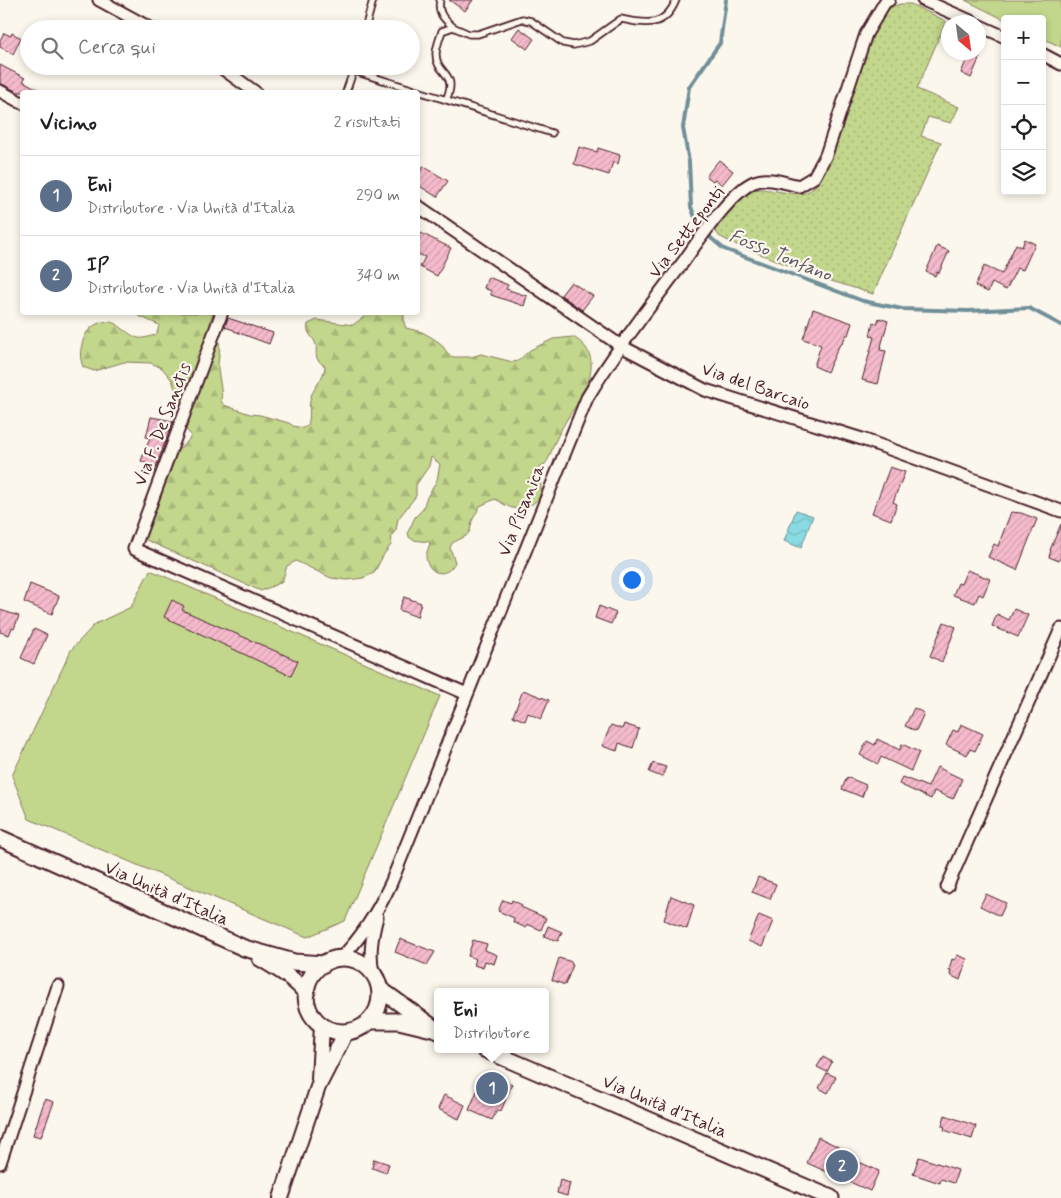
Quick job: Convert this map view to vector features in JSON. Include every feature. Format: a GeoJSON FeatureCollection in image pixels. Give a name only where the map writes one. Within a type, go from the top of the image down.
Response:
{"type":"FeatureCollection","features":[{"type":"Feature","properties":{"kind":"main road","name":"Via Unità d'Italia"},"geometry":{"type":"LineString","coordinates":[[0,838],[244,948],[294,962],[324,964]]}},
{"type":"Feature","properties":{"kind":"main road"},"geometry":{"type":"LineString","coordinates":[[244,948],[285,973],[299,984],[307,994]]}},
{"type":"Feature","properties":{"kind":"main road"},"geometry":{"type":"LineString","coordinates":[[341,958],[364,964],[373,973],[380,990],[377,1009],[370,1021],[363,1026],[346,1032],[322,1025],[310,1011],[307,994],[310,980],[318,968],[341,958]]}},
{"type":"Feature","properties":{"kind":"main road"},"geometry":{"type":"LineString","coordinates":[[380,990],[434,1028]]}},
{"type":"Feature","properties":{"kind":"main road"},"geometry":{"type":"LineString","coordinates":[[370,1021],[399,1021],[434,1029]]}},
{"type":"Feature","properties":{"kind":"main road","name":"Via Unità d'Italia"},"geometry":{"type":"LineString","coordinates":[[493,1053],[831,1198]]}},
{"type":"Feature","properties":{"kind":"street"},"geometry":{"type":"LineString","coordinates":[[99,0],[136,20]]}},
{"type":"Feature","properties":{"kind":"street","name":"Via Setteponti"},"geometry":{"type":"LineString","coordinates":[[621,346],[710,226],[743,188],[756,181],[770,180],[799,186],[814,177],[826,155],[866,34],[885,2],[889,0]]}},
{"type":"Feature","properties":{"kind":"street"},"geometry":{"type":"LineString","coordinates":[[923,0],[957,15]]}},
{"type":"Feature","properties":{"kind":"street"},"geometry":{"type":"LineString","coordinates":[[986,29],[1001,35]]}},
{"type":"Feature","properties":{"kind":"street"},"geometry":{"type":"LineString","coordinates":[[1046,56],[1061,64]]}},
{"type":"Feature","properties":{"kind":"street"},"geometry":{"type":"LineString","coordinates":[[232,75],[253,90]]}},
{"type":"Feature","properties":{"kind":"street"},"geometry":{"type":"LineString","coordinates":[[0,91],[20,102]]}},
{"type":"Feature","properties":{"kind":"street","name":"Via del Barcaio"},"geometry":{"type":"LineString","coordinates":[[420,207],[621,346],[705,390],[862,439],[1061,511]]}},
{"type":"Feature","properties":{"kind":"street","name":"Via F. De Sanctis"},"geometry":{"type":"LineString","coordinates":[[221,315],[134,549],[467,694]]}},
{"type":"Feature","properties":{"kind":"street","name":"Via Pisanica"},"geometry":{"type":"LineString","coordinates":[[373,973],[370,960],[371,944],[379,910],[587,398],[621,346]]}},
{"type":"Feature","properties":{"kind":"street"},"geometry":{"type":"LineString","coordinates":[[947,887],[1061,629]]}},
{"type":"Feature","properties":{"kind":"street","name":"Via Pisanica"},"geometry":{"type":"LineString","coordinates":[[341,958],[355,945],[379,910]]}},
{"type":"Feature","properties":{"kind":"street"},"geometry":{"type":"LineString","coordinates":[[0,1163],[58,986]]}},
{"type":"Feature","properties":{"kind":"street"},"geometry":{"type":"LineString","coordinates":[[318,1087],[322,1025]]}},
{"type":"Feature","properties":{"kind":"street"},"geometry":{"type":"LineString","coordinates":[[281,1198],[318,1087],[346,1032]]}},
{"type":"Feature","properties":{"kind":"lane"},"geometry":{"type":"LineString","coordinates":[[367,20],[373,0]]}},
{"type":"Feature","properties":{"kind":"lane"},"geometry":{"type":"LineString","coordinates":[[440,0],[442,31],[436,53],[438,62],[451,84],[451,90],[446,100]]}},
{"type":"Feature","properties":{"kind":"lane"},"geometry":{"type":"LineString","coordinates":[[442,17],[453,27],[469,34],[478,34],[522,19],[530,21],[563,43],[574,45],[590,41],[621,20],[639,22],[658,21],[672,11],[676,0]]}},
{"type":"Feature","properties":{"kind":"lane"},"geometry":{"type":"LineString","coordinates":[[442,31],[453,27]]}},
{"type":"Feature","properties":{"kind":"lane"},"geometry":{"type":"LineString","coordinates":[[347,90],[353,75]]}},
{"type":"Feature","properties":{"kind":"lane"},"geometry":{"type":"LineString","coordinates":[[373,75],[417,90]]}},
{"type":"Feature","properties":{"kind":"lane"},"geometry":{"type":"LineString","coordinates":[[420,91],[552,133]]}},
{"type":"Feature","properties":{"kind":"green space"},"geometry":{"type":"Polygon","coordinates":[[[965,0],[1061,0],[1061,47],[1046,40],[1046,15],[1001,15],[1001,18],[965,0]]]}},
{"type":"Feature","properties":{"kind":"green space"},"geometry":{"type":"Polygon","coordinates":[[[900,4],[911,4],[941,19],[941,33],[917,89],[959,107],[951,123],[928,117],[921,136],[941,142],[873,294],[819,277],[732,243],[719,236],[714,229],[737,200],[749,192],[762,189],[798,194],[804,193],[809,191],[820,180],[826,170],[877,23],[892,7],[900,4]]]}},
{"type":"Feature","properties":{"kind":"green space"},"geometry":{"type":"Polygon","coordinates":[[[212,315],[213,324],[220,345],[218,370],[221,401],[224,405],[303,428],[308,425],[311,396],[323,374],[325,366],[318,360],[315,342],[308,330],[308,324],[317,320],[353,325],[366,315],[404,315],[406,328],[422,332],[431,337],[440,343],[450,356],[471,357],[481,354],[513,362],[518,361],[530,350],[553,339],[573,337],[583,344],[589,352],[591,372],[584,392],[560,431],[548,460],[535,472],[541,486],[538,499],[531,505],[522,508],[506,506],[495,499],[480,506],[472,521],[470,531],[466,536],[452,543],[450,548],[455,562],[449,570],[441,573],[433,570],[426,559],[430,542],[413,540],[409,537],[408,532],[415,517],[423,509],[426,499],[437,480],[440,464],[431,457],[429,466],[416,485],[416,496],[398,519],[396,530],[392,535],[391,545],[374,573],[363,578],[347,580],[331,578],[296,561],[287,566],[282,582],[261,591],[146,540],[147,531],[156,511],[165,476],[174,455],[191,435],[184,427],[183,412],[172,380],[162,368],[151,363],[124,362],[94,371],[83,367],[81,356],[86,334],[97,324],[103,322],[114,323],[138,338],[157,334],[159,325],[139,316],[212,315]]]}},
{"type":"Feature","properties":{"kind":"green space"},"geometry":{"type":"Polygon","coordinates":[[[150,570],[440,696],[345,921],[307,937],[29,819],[12,776],[71,650],[95,624],[131,607],[150,570]]]}},
{"type":"Feature","properties":{"kind":"water"},"geometry":{"type":"Polygon","coordinates":[[[796,510],[813,516],[801,548],[784,541],[796,510]]]}},
{"type":"Feature","properties":{"kind":"building"},"geometry":{"type":"Polygon","coordinates":[[[449,0],[473,0],[465,11],[449,0]]]}},
{"type":"Feature","properties":{"kind":"building"},"geometry":{"type":"Polygon","coordinates":[[[519,28],[534,39],[527,49],[512,38],[519,28]]]}},
{"type":"Feature","properties":{"kind":"building"},"geometry":{"type":"Polygon","coordinates":[[[4,33],[11,36],[12,33],[20,37],[13,54],[0,47],[0,40],[4,33]]]}},
{"type":"Feature","properties":{"kind":"building"},"geometry":{"type":"Polygon","coordinates":[[[967,60],[979,60],[971,78],[961,73],[967,60]]]}},
{"type":"Feature","properties":{"kind":"building"},"geometry":{"type":"Polygon","coordinates":[[[0,65],[25,78],[23,81],[39,90],[20,90],[18,92],[0,83],[0,65]]]}},
{"type":"Feature","properties":{"kind":"building"},"geometry":{"type":"Polygon","coordinates":[[[579,147],[597,152],[598,148],[620,155],[618,164],[613,162],[609,175],[574,164],[579,147]]]}},
{"type":"Feature","properties":{"kind":"building"},"geometry":{"type":"Polygon","coordinates":[[[719,160],[733,171],[722,185],[715,179],[713,181],[706,176],[719,160]]]}},
{"type":"Feature","properties":{"kind":"building"},"geometry":{"type":"Polygon","coordinates":[[[423,166],[448,181],[437,197],[420,186],[420,172],[423,166]]]}},
{"type":"Feature","properties":{"kind":"building"},"geometry":{"type":"Polygon","coordinates":[[[421,233],[451,248],[437,276],[420,267],[425,257],[420,255],[421,233]]]}},
{"type":"Feature","properties":{"kind":"building"},"geometry":{"type":"Polygon","coordinates":[[[1025,239],[1035,244],[1023,270],[1017,268],[1006,290],[992,283],[988,292],[975,286],[984,266],[1002,274],[1016,244],[1022,247],[1025,239]]]}},
{"type":"Feature","properties":{"kind":"building"},"geometry":{"type":"Polygon","coordinates":[[[937,246],[949,251],[939,273],[937,272],[935,276],[926,272],[937,246]]]}},
{"type":"Feature","properties":{"kind":"building"},"geometry":{"type":"Polygon","coordinates":[[[488,277],[508,285],[506,289],[527,296],[524,306],[491,295],[491,291],[484,288],[488,277]]]}},
{"type":"Feature","properties":{"kind":"building"},"geometry":{"type":"Polygon","coordinates":[[[571,282],[593,296],[582,310],[561,295],[571,282]]]}},
{"type":"Feature","properties":{"kind":"building"},"geometry":{"type":"Polygon","coordinates":[[[813,309],[852,323],[848,335],[840,344],[827,372],[814,366],[821,345],[803,339],[813,309]]]}},
{"type":"Feature","properties":{"kind":"building"},"geometry":{"type":"Polygon","coordinates":[[[228,318],[273,333],[269,344],[225,327],[228,318]]]}},
{"type":"Feature","properties":{"kind":"building"},"geometry":{"type":"Polygon","coordinates":[[[879,318],[888,321],[880,350],[886,351],[878,384],[862,380],[874,337],[870,336],[873,322],[877,324],[879,318]]]}},
{"type":"Feature","properties":{"kind":"building"},"geometry":{"type":"Polygon","coordinates":[[[151,417],[173,421],[156,467],[141,461],[150,438],[146,437],[151,417]]]}},
{"type":"Feature","properties":{"kind":"building"},"geometry":{"type":"Polygon","coordinates":[[[890,467],[905,472],[893,502],[897,504],[891,520],[872,513],[890,467]]]}},
{"type":"Feature","properties":{"kind":"building"},"geometry":{"type":"Polygon","coordinates":[[[1011,512],[1021,513],[1037,519],[1017,570],[988,557],[994,544],[998,546],[1011,512]]]}},
{"type":"Feature","properties":{"kind":"building"},"geometry":{"type":"Polygon","coordinates":[[[1061,524],[1061,555],[1059,561],[1049,557],[1061,524]]]}},
{"type":"Feature","properties":{"kind":"building"},"geometry":{"type":"Polygon","coordinates":[[[967,570],[990,579],[983,596],[979,594],[975,603],[953,595],[958,583],[961,584],[967,570]]]}},
{"type":"Feature","properties":{"kind":"building"},"geometry":{"type":"Polygon","coordinates":[[[30,584],[59,596],[52,614],[24,602],[30,584]]]}},
{"type":"Feature","properties":{"kind":"building"},"geometry":{"type":"Polygon","coordinates":[[[404,597],[421,603],[417,617],[399,610],[404,597]]]}},
{"type":"Feature","properties":{"kind":"building"},"geometry":{"type":"Polygon","coordinates":[[[172,600],[184,606],[182,610],[298,661],[291,676],[164,617],[172,600]]]}},
{"type":"Feature","properties":{"kind":"building"},"geometry":{"type":"Polygon","coordinates":[[[599,606],[616,613],[611,624],[595,618],[599,606]]]}},
{"type":"Feature","properties":{"kind":"building"},"geometry":{"type":"Polygon","coordinates":[[[1014,609],[1028,615],[1018,637],[992,626],[997,614],[1009,620],[1014,609]]]}},
{"type":"Feature","properties":{"kind":"building"},"geometry":{"type":"Polygon","coordinates":[[[0,610],[19,616],[14,629],[12,628],[9,635],[0,632],[0,610]]]}},
{"type":"Feature","properties":{"kind":"building"},"geometry":{"type":"Polygon","coordinates":[[[944,622],[956,627],[942,662],[930,656],[944,622]]]}},
{"type":"Feature","properties":{"kind":"building"},"geometry":{"type":"Polygon","coordinates":[[[34,629],[47,635],[34,664],[21,658],[34,629]]]}},
{"type":"Feature","properties":{"kind":"building"},"geometry":{"type":"Polygon","coordinates":[[[523,690],[549,700],[541,719],[528,713],[525,721],[513,716],[523,690]]]}},
{"type":"Feature","properties":{"kind":"building"},"geometry":{"type":"Polygon","coordinates":[[[914,708],[924,713],[916,731],[905,726],[914,708]]]}},
{"type":"Feature","properties":{"kind":"building"},"geometry":{"type":"Polygon","coordinates":[[[624,724],[639,729],[633,748],[619,743],[617,751],[602,746],[611,725],[622,729],[624,724]]]}},
{"type":"Feature","properties":{"kind":"building"},"geometry":{"type":"Polygon","coordinates":[[[961,724],[983,734],[975,751],[970,749],[967,755],[946,745],[953,730],[958,732],[961,724]]]}},
{"type":"Feature","properties":{"kind":"building"},"geometry":{"type":"Polygon","coordinates":[[[877,739],[900,750],[902,744],[919,752],[911,771],[881,757],[878,764],[860,755],[867,741],[875,745],[877,739]]]}},
{"type":"Feature","properties":{"kind":"building"},"geometry":{"type":"Polygon","coordinates":[[[653,763],[666,767],[662,777],[649,772],[653,763]]]}},
{"type":"Feature","properties":{"kind":"building"},"geometry":{"type":"Polygon","coordinates":[[[937,767],[962,779],[953,799],[934,791],[931,799],[899,784],[902,777],[928,787],[937,767]]]}},
{"type":"Feature","properties":{"kind":"building"},"geometry":{"type":"Polygon","coordinates":[[[847,777],[866,785],[862,797],[842,789],[847,777]]]}},
{"type":"Feature","properties":{"kind":"building"},"geometry":{"type":"Polygon","coordinates":[[[758,877],[776,884],[770,899],[752,892],[758,877]]]}},
{"type":"Feature","properties":{"kind":"building"},"geometry":{"type":"Polygon","coordinates":[[[986,894],[1006,903],[1000,916],[980,906],[986,894]]]}},
{"type":"Feature","properties":{"kind":"building"},"geometry":{"type":"Polygon","coordinates":[[[671,896],[694,905],[687,929],[664,920],[671,896]]]}},
{"type":"Feature","properties":{"kind":"building"},"geometry":{"type":"Polygon","coordinates":[[[503,900],[511,903],[512,900],[522,905],[521,907],[546,918],[541,930],[527,924],[526,928],[513,922],[514,918],[498,911],[503,900]]]}},
{"type":"Feature","properties":{"kind":"building"},"geometry":{"type":"Polygon","coordinates":[[[759,915],[773,921],[762,947],[748,941],[759,915]]]}},
{"type":"Feature","properties":{"kind":"building"},"geometry":{"type":"Polygon","coordinates":[[[548,926],[562,932],[558,941],[544,936],[548,926]]]}},
{"type":"Feature","properties":{"kind":"building"},"geometry":{"type":"Polygon","coordinates":[[[400,939],[435,952],[427,965],[395,952],[400,939]]]}},
{"type":"Feature","properties":{"kind":"building"},"geometry":{"type":"Polygon","coordinates":[[[473,940],[487,944],[485,950],[497,955],[494,964],[485,961],[483,968],[474,965],[476,959],[468,956],[473,940]]]}},
{"type":"Feature","properties":{"kind":"building"},"geometry":{"type":"Polygon","coordinates":[[[957,955],[967,959],[960,980],[950,975],[951,970],[949,970],[952,959],[955,960],[957,955]]]}},
{"type":"Feature","properties":{"kind":"building"},"geometry":{"type":"Polygon","coordinates":[[[559,958],[572,962],[571,964],[573,965],[565,985],[552,980],[559,958]]]}},
{"type":"Feature","properties":{"kind":"building"},"geometry":{"type":"Polygon","coordinates":[[[823,1057],[832,1062],[827,1072],[817,1067],[823,1057]]]}},
{"type":"Feature","properties":{"kind":"building"},"geometry":{"type":"Polygon","coordinates":[[[485,1072],[512,1084],[501,1111],[497,1110],[492,1120],[469,1110],[485,1072]]]}},
{"type":"Feature","properties":{"kind":"building"},"geometry":{"type":"Polygon","coordinates":[[[827,1073],[836,1077],[828,1093],[819,1088],[827,1073]]]}},
{"type":"Feature","properties":{"kind":"building"},"geometry":{"type":"Polygon","coordinates":[[[444,1095],[465,1105],[459,1119],[438,1109],[444,1095]]]}},
{"type":"Feature","properties":{"kind":"building"},"geometry":{"type":"Polygon","coordinates":[[[45,1099],[54,1102],[41,1137],[33,1135],[45,1099]]]}},
{"type":"Feature","properties":{"kind":"building"},"geometry":{"type":"Polygon","coordinates":[[[945,1115],[976,1126],[972,1139],[944,1130],[945,1127],[942,1126],[945,1115]]]}},
{"type":"Feature","properties":{"kind":"building"},"geometry":{"type":"Polygon","coordinates":[[[818,1137],[841,1148],[839,1153],[879,1171],[870,1191],[807,1163],[818,1137]]]}},
{"type":"Feature","properties":{"kind":"building"},"geometry":{"type":"Polygon","coordinates":[[[919,1157],[958,1170],[954,1183],[941,1179],[940,1183],[913,1174],[919,1157]]]}},
{"type":"Feature","properties":{"kind":"building"},"geometry":{"type":"Polygon","coordinates":[[[374,1159],[389,1164],[386,1173],[372,1168],[374,1159]]]}},
{"type":"Feature","properties":{"kind":"building"},"geometry":{"type":"Polygon","coordinates":[[[560,1180],[570,1183],[567,1196],[557,1193],[560,1180]]]}},
{"type":"Feature","properties":{"kind":"waterway","name":"Fosso Tonfano"},"geometry":{"type":"LineString","coordinates":[[726,0],[720,43],[689,87],[683,128],[689,162],[691,207],[697,222],[712,239],[724,249],[863,301],[902,309],[968,311],[1029,308],[1061,325]]}},
{"type":"Feature","properties":{"kind":"place","name":"Eni"},"geometry":{"type":"Point","coordinates":[492,1088]}},
{"type":"Feature","properties":{"kind":"place","name":"IP"},"geometry":{"type":"Point","coordinates":[842,1166]}}]}
